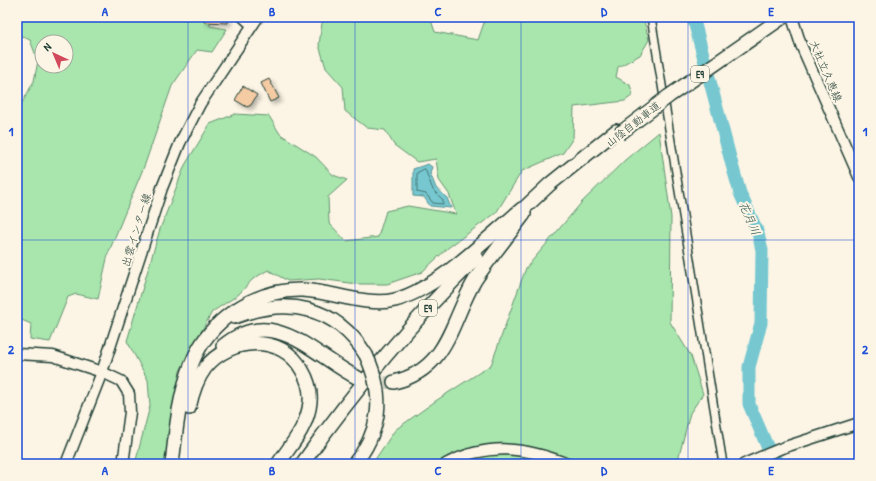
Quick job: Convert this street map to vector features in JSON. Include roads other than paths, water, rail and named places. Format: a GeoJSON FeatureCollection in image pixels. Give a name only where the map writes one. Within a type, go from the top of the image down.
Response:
{"type":"FeatureCollection","features":[{"type":"Feature","properties":{"kind":"highway","name":"山陰自動車道"},"geometry":{"type":"LineString","coordinates":[[618,133],[679,84],[775,17]]}},
{"type":"Feature","properties":{"kind":"highway","name":"山陰自動車道"},"geometry":{"type":"LineString","coordinates":[[364,377],[446,288],[550,184],[669,96],[783,17]]}},
{"type":"Feature","properties":{"kind":"highway"},"geometry":{"type":"LineString","coordinates":[[172,464],[178,416],[192,362],[203,342],[234,311],[247,303],[264,296],[279,292],[300,290],[323,292],[371,301],[393,300],[416,292],[444,274],[524,211]]}},
{"type":"Feature","properties":{"kind":"highway"},"geometry":{"type":"LineString","coordinates":[[394,382],[418,374],[435,358],[448,337],[467,296],[484,266],[524,211]]}},
{"type":"Feature","properties":{"kind":"highway"},"geometry":{"type":"LineString","coordinates":[[217,327],[232,318],[262,308],[290,306],[314,311],[339,323],[358,342],[366,355],[376,381],[377,415],[365,449],[354,464]]}},
{"type":"Feature","properties":{"kind":"highway"},"geometry":{"type":"LineString","coordinates":[[180,464],[186,420],[193,392],[205,368],[215,355],[233,338],[256,331],[270,331],[295,338],[338,367],[364,377]]}},
{"type":"Feature","properties":{"kind":"highway"},"geometry":{"type":"LineString","coordinates":[[205,368],[214,359],[229,349],[253,343],[275,346],[293,357],[300,366],[310,389],[309,409],[301,429],[278,464]]}},
{"type":"Feature","properties":{"kind":"highway","name":"E9"},"geometry":{"type":"LineString","coordinates":[[302,464],[364,377]]}},
{"type":"Feature","properties":{"kind":"main road","name":"出雲インター線"},"geometry":{"type":"LineString","coordinates":[[66,464],[102,372],[162,188],[180,143],[200,104],[258,17]]}},
{"type":"Feature","properties":{"kind":"main road","name":"大社立久恵線"},"geometry":{"type":"LineString","coordinates":[[792,17],[802,45],[859,178]]}},
{"type":"Feature","properties":{"kind":"main road"},"geometry":{"type":"LineString","coordinates":[[17,354],[53,356],[102,372],[121,381],[129,394],[130,412],[123,464]]}},
{"type":"Feature","properties":{"kind":"main road"},"geometry":{"type":"LineString","coordinates":[[744,464],[782,448],[859,424]]}},
{"type":"Feature","properties":{"kind":"main road"},"geometry":{"type":"LineString","coordinates":[[446,464],[480,451],[498,448],[536,453],[568,464]]}},
{"type":"Feature","properties":{"kind":"street"},"geometry":{"type":"LineString","coordinates":[[241,17],[252,26]]}},
{"type":"Feature","properties":{"kind":"street"},"geometry":{"type":"LineString","coordinates":[[651,17],[723,464]]}},
{"type":"Feature","properties":{"kind":"water"},"geometry":{"type":"Polygon","coordinates":[[[428,164],[432,167],[430,173],[436,188],[447,198],[451,208],[430,206],[424,197],[413,196],[413,169],[428,164]]]}},
{"type":"Feature","properties":{"kind":"waterway","name":"花月川"},"geometry":{"type":"LineString","coordinates":[[693,17],[740,193],[758,233],[762,250],[761,323],[749,367],[749,404],[767,446],[778,464]]}},
{"type":"Feature","properties":{"kind":"tunnel"},"geometry":{"type":"LineString","coordinates":[[366,380],[382,383],[394,382]]}}]}
